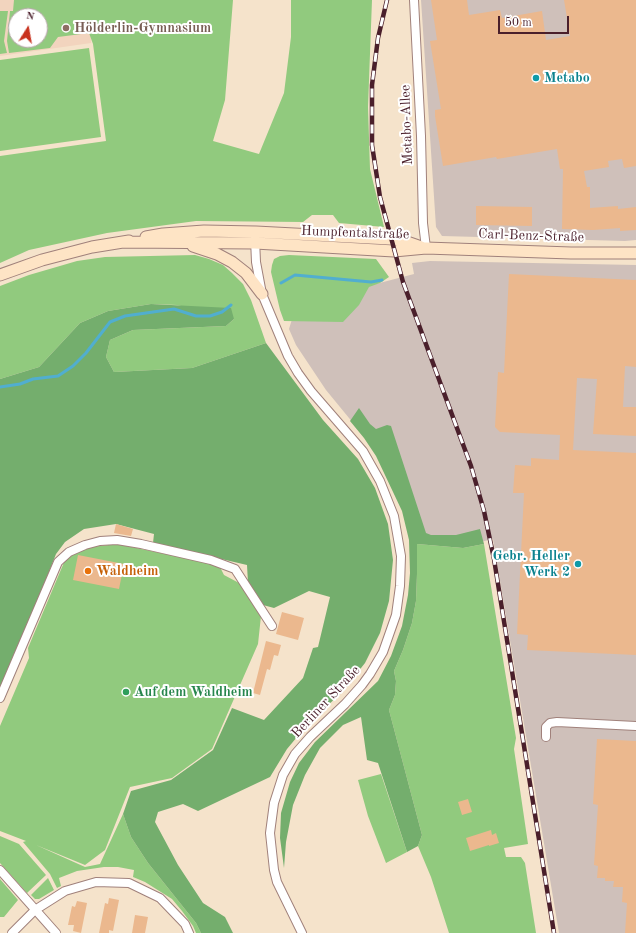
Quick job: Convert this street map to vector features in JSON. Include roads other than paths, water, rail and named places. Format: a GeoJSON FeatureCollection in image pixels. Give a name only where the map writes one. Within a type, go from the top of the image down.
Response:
{"type":"FeatureCollection","features":[{"type":"Feature","properties":{"kind":"street","name":"Metabo-Allee"},"geometry":{"type":"LineString","coordinates":[[414,0],[421,136],[423,223],[426,248]]}},
{"type":"Feature","properties":{"kind":"street","name":"Humpfentalstraße"},"geometry":{"type":"LineString","coordinates":[[0,275],[42,260],[92,247],[163,234],[204,231],[255,238],[394,251],[426,248]]}},
{"type":"Feature","properties":{"kind":"street","name":"Humpfentalstraße"},"geometry":{"type":"LineString","coordinates":[[122,242],[170,242],[255,238]]}},
{"type":"Feature","properties":{"kind":"street","name":"Berliner Straße"},"geometry":{"type":"LineString","coordinates":[[255,238],[256,262],[262,294],[275,329],[298,373],[363,451],[380,481],[394,516],[401,556],[400,586],[396,615],[383,652],[362,685],[295,754],[283,775],[274,803],[270,833],[274,870],[277,882],[302,933]]}},
{"type":"Feature","properties":{"kind":"street"},"geometry":{"type":"LineString","coordinates":[[170,242],[200,248],[217,254],[232,262],[246,273],[262,294]]}},
{"type":"Feature","properties":{"kind":"street","name":"Carl-Benz-Straße"},"geometry":{"type":"LineString","coordinates":[[426,248],[570,253],[636,253]]}},
{"type":"Feature","properties":{"kind":"street"},"geometry":{"type":"LineString","coordinates":[[0,698],[58,562],[69,552],[100,540],[117,540],[140,544],[211,560],[235,569],[272,626]]}},
{"type":"Feature","properties":{"kind":"street"},"geometry":{"type":"LineString","coordinates":[[546,737],[546,727],[550,723],[557,722],[636,726]]}},
{"type":"Feature","properties":{"kind":"street"},"geometry":{"type":"LineString","coordinates":[[0,870],[56,933]]}},
{"type":"Feature","properties":{"kind":"street"},"geometry":{"type":"LineString","coordinates":[[12,933],[36,910],[65,891],[96,882],[129,883],[160,898],[185,924],[189,933]]}},
{"type":"Feature","properties":{"kind":"waterway"},"geometry":{"type":"LineString","coordinates":[[281,283],[295,275],[371,282],[382,280]]}},
{"type":"Feature","properties":{"kind":"waterway"},"geometry":{"type":"LineString","coordinates":[[0,387],[20,384],[33,379],[58,376],[73,366],[86,353],[110,322],[125,316],[174,309],[196,316],[210,316],[222,312],[231,305]]}},
{"type":"Feature","properties":{"kind":"railway"},"geometry":{"type":"LineString","coordinates":[[387,0],[378,38],[372,85],[372,145],[380,197],[403,282],[471,466],[484,511],[494,559],[554,933]]}},
{"type":"Feature","properties":{"kind":"place","name":"Hölderlin-Gymnasium"},"geometry":{"type":"Point","coordinates":[66,28]}},
{"type":"Feature","properties":{"kind":"place","name":"Metabo"},"geometry":{"type":"Point","coordinates":[536,78]}},
{"type":"Feature","properties":{"kind":"place","name":"Gebr. Heller Werk 2"},"geometry":{"type":"Point","coordinates":[578,564]}},
{"type":"Feature","properties":{"kind":"place","name":"Waldheim"},"geometry":{"type":"Point","coordinates":[88,571]}},
{"type":"Feature","properties":{"kind":"place","name":"Auf dem Waldheim"},"geometry":{"type":"Point","coordinates":[126,692]}}]}
